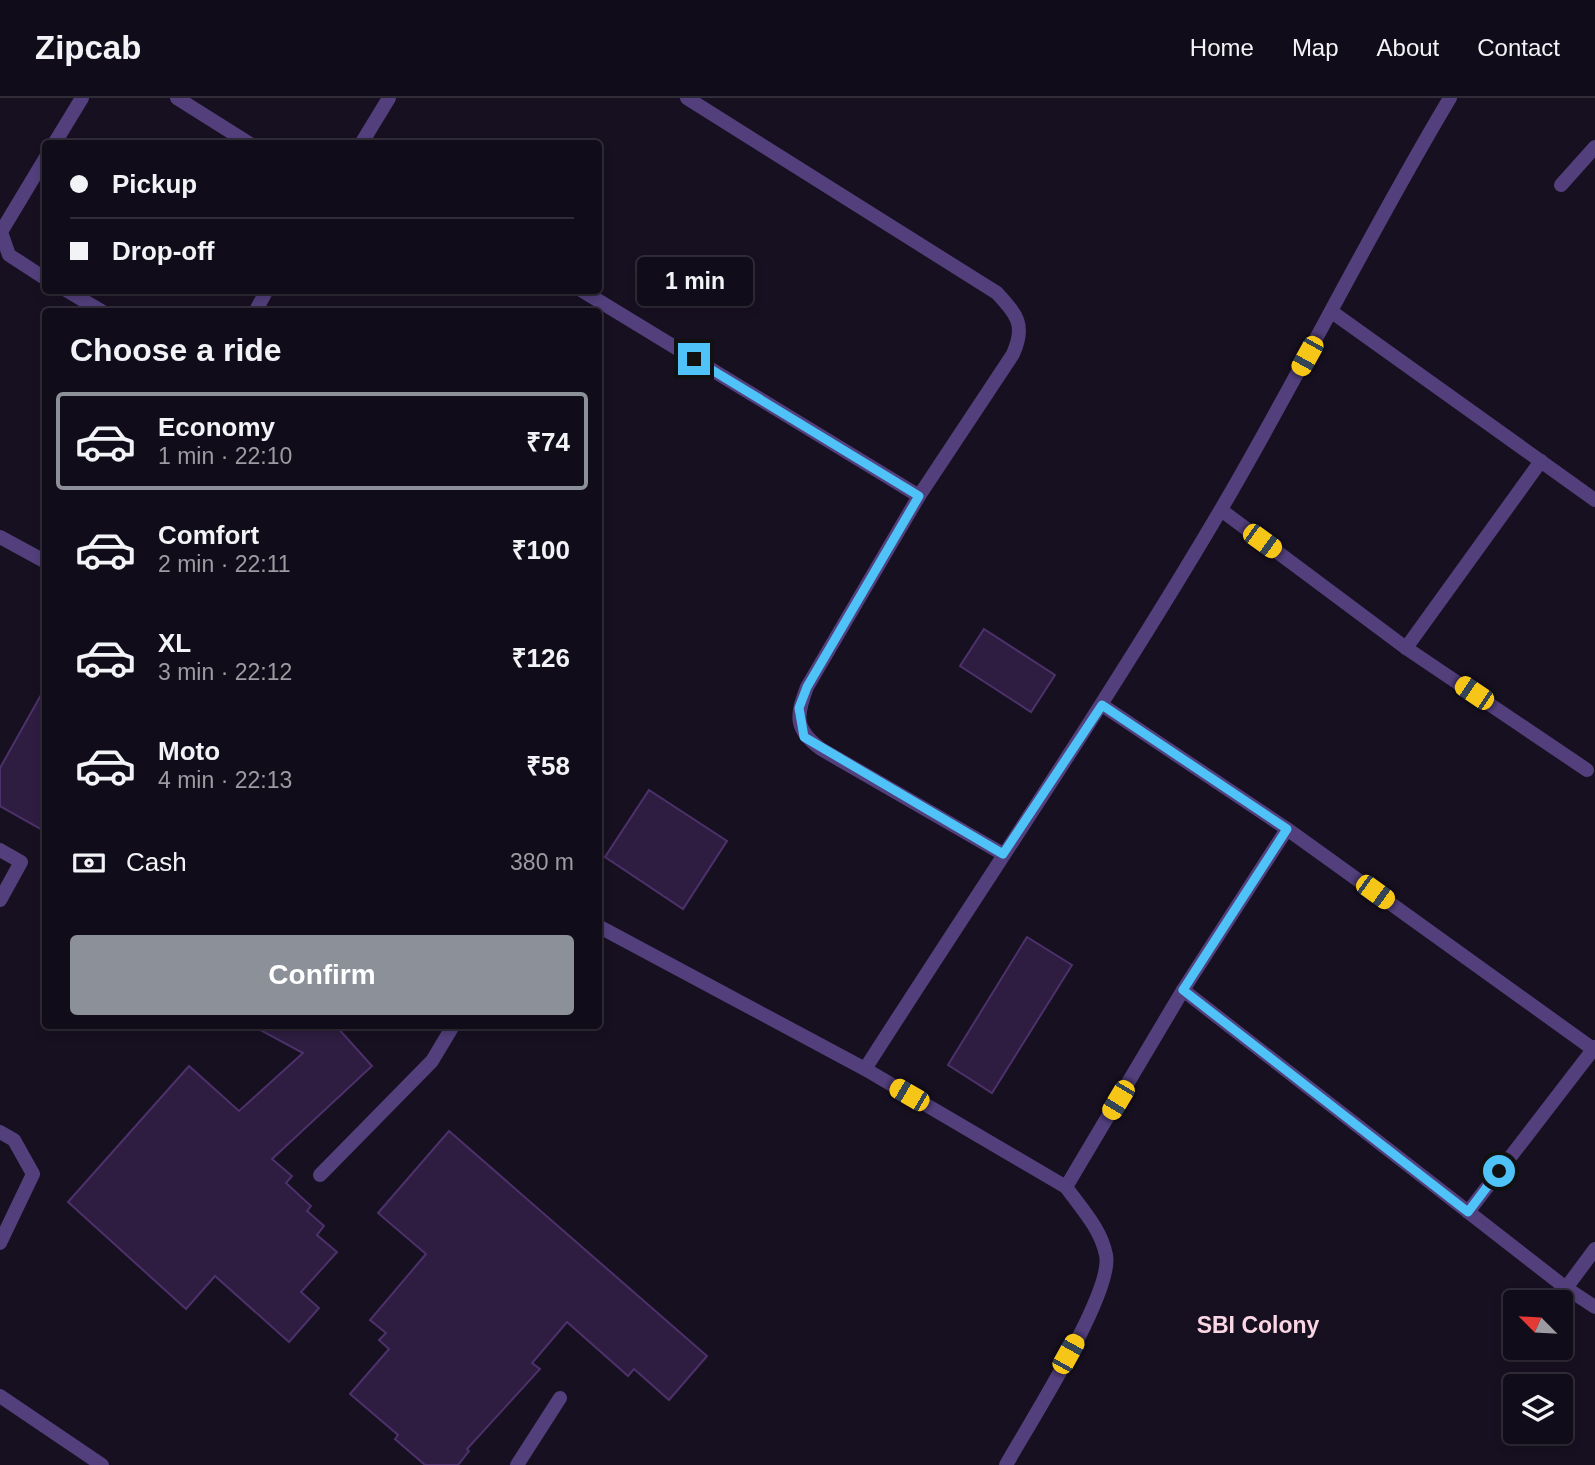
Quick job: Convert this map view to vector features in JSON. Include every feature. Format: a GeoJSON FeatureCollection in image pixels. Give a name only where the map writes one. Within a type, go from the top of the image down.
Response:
{"type":"FeatureCollection","features":[{"type":"Feature","properties":{"kind":"street"},"geometry":{"type":"LineString","coordinates":[[56,140],[82,98]]}},
{"type":"Feature","properties":{"kind":"street"},"geometry":{"type":"LineString","coordinates":[[177,98],[244,140]]}},
{"type":"Feature","properties":{"kind":"street"},"geometry":{"type":"LineString","coordinates":[[364,140],[389,98]]}},
{"type":"Feature","properties":{"kind":"street"},"geometry":{"type":"LineString","coordinates":[[687,98],[997,293],[1020,324],[1020,338],[1013,354],[919,496],[807,687],[799,708],[804,737],[1003,854]]}},
{"type":"Feature","properties":{"kind":"street"},"geometry":{"type":"LineString","coordinates":[[865,1069],[1102,705],[1221,510],[1449,98]]}},
{"type":"Feature","properties":{"kind":"street"},"geometry":{"type":"LineString","coordinates":[[1561,185],[1595,147]]}},
{"type":"Feature","properties":{"kind":"street"},"geometry":{"type":"LineString","coordinates":[[42,164],[1,232],[9,254],[42,276]]}},
{"type":"Feature","properties":{"kind":"street"},"geometry":{"type":"LineString","coordinates":[[73,294],[96,308]]}},
{"type":"Feature","properties":{"kind":"street"},"geometry":{"type":"LineString","coordinates":[[589,294],[919,496]]}},
{"type":"Feature","properties":{"kind":"street"},"geometry":{"type":"LineString","coordinates":[[1332,312],[1595,500]]}},
{"type":"Feature","properties":{"kind":"street"},"geometry":{"type":"LineString","coordinates":[[1406,648],[1541,461]]}},
{"type":"Feature","properties":{"kind":"street"},"geometry":{"type":"LineString","coordinates":[[1221,510],[1406,648],[1587,770]]}},
{"type":"Feature","properties":{"kind":"street"},"geometry":{"type":"LineString","coordinates":[[0,537],[42,560]]}},
{"type":"Feature","properties":{"kind":"street"},"geometry":{"type":"LineString","coordinates":[[1102,705],[1287,829],[1594,1048],[1468,1212]]}},
{"type":"Feature","properties":{"kind":"street"},"geometry":{"type":"LineString","coordinates":[[1066,1187],[1183,990],[1287,829]]}},
{"type":"Feature","properties":{"kind":"street"},"geometry":{"type":"LineString","coordinates":[[0,850],[21,863],[0,900]]}},
{"type":"Feature","properties":{"kind":"street"},"geometry":{"type":"LineString","coordinates":[[602,928],[865,1069],[1066,1187],[1097,1228],[1107,1257],[1104,1281],[1093,1309],[1006,1465]]}},
{"type":"Feature","properties":{"kind":"street"},"geometry":{"type":"LineString","coordinates":[[1183,990],[1566,1288],[1595,1307]]}},
{"type":"Feature","properties":{"kind":"street"},"geometry":{"type":"LineString","coordinates":[[320,1175],[432,1061],[451,1029]]}},
{"type":"Feature","properties":{"kind":"street"},"geometry":{"type":"LineString","coordinates":[[0,1132],[14,1140],[33,1174],[0,1243]]}},
{"type":"Feature","properties":{"kind":"street"},"geometry":{"type":"LineString","coordinates":[[1566,1288],[1595,1249]]}},
{"type":"Feature","properties":{"kind":"street"},"geometry":{"type":"LineString","coordinates":[[0,1395],[102,1465]]}},
{"type":"Feature","properties":{"kind":"street"},"geometry":{"type":"LineString","coordinates":[[517,1465],[560,1398]]}},
{"type":"Feature","properties":{"kind":"building"},"geometry":{"type":"Polygon","coordinates":[[[984,629],[1055,675],[1031,712],[960,666],[984,629]]]}},
{"type":"Feature","properties":{"kind":"building"},"geometry":{"type":"Polygon","coordinates":[[[42,693],[42,830],[0,806],[0,768],[42,693]]]}},
{"type":"Feature","properties":{"kind":"building"},"geometry":{"type":"Polygon","coordinates":[[[649,790],[727,841],[683,909],[605,857],[649,790]]]}},
{"type":"Feature","properties":{"kind":"building"},"geometry":{"type":"Polygon","coordinates":[[[1027,937],[1072,965],[992,1093],[948,1065],[1027,937]]]}},
{"type":"Feature","properties":{"kind":"building"},"geometry":{"type":"Polygon","coordinates":[[[259,1029],[339,1029],[372,1066],[272,1159],[292,1176],[286,1183],[311,1206],[307,1211],[324,1226],[317,1235],[337,1252],[301,1292],[319,1308],[289,1342],[215,1276],[186,1309],[68,1202],[189,1066],[239,1111],[303,1053],[259,1029]]]}},
{"type":"Feature","properties":{"kind":"building"},"geometry":{"type":"Polygon","coordinates":[[[449,1131],[707,1356],[669,1400],[634,1369],[628,1376],[567,1322],[532,1363],[540,1369],[467,1449],[469,1451],[458,1465],[425,1465],[395,1439],[398,1435],[350,1394],[389,1349],[379,1340],[386,1333],[370,1320],[426,1254],[378,1213],[449,1131]]]}},
{"type":"Feature","properties":{"kind":"district","name":"SBI Colony"},"geometry":{"type":"Point","coordinates":[1258,1325]}},
{"type":"Feature","properties":{"kind":"route"},"geometry":{"type":"LineString","coordinates":[[694,359],[919,496],[807,687],[799,708],[804,737],[1003,854],[1102,705],[1287,829],[1183,990],[1468,1212],[1499,1171]]}}]}
